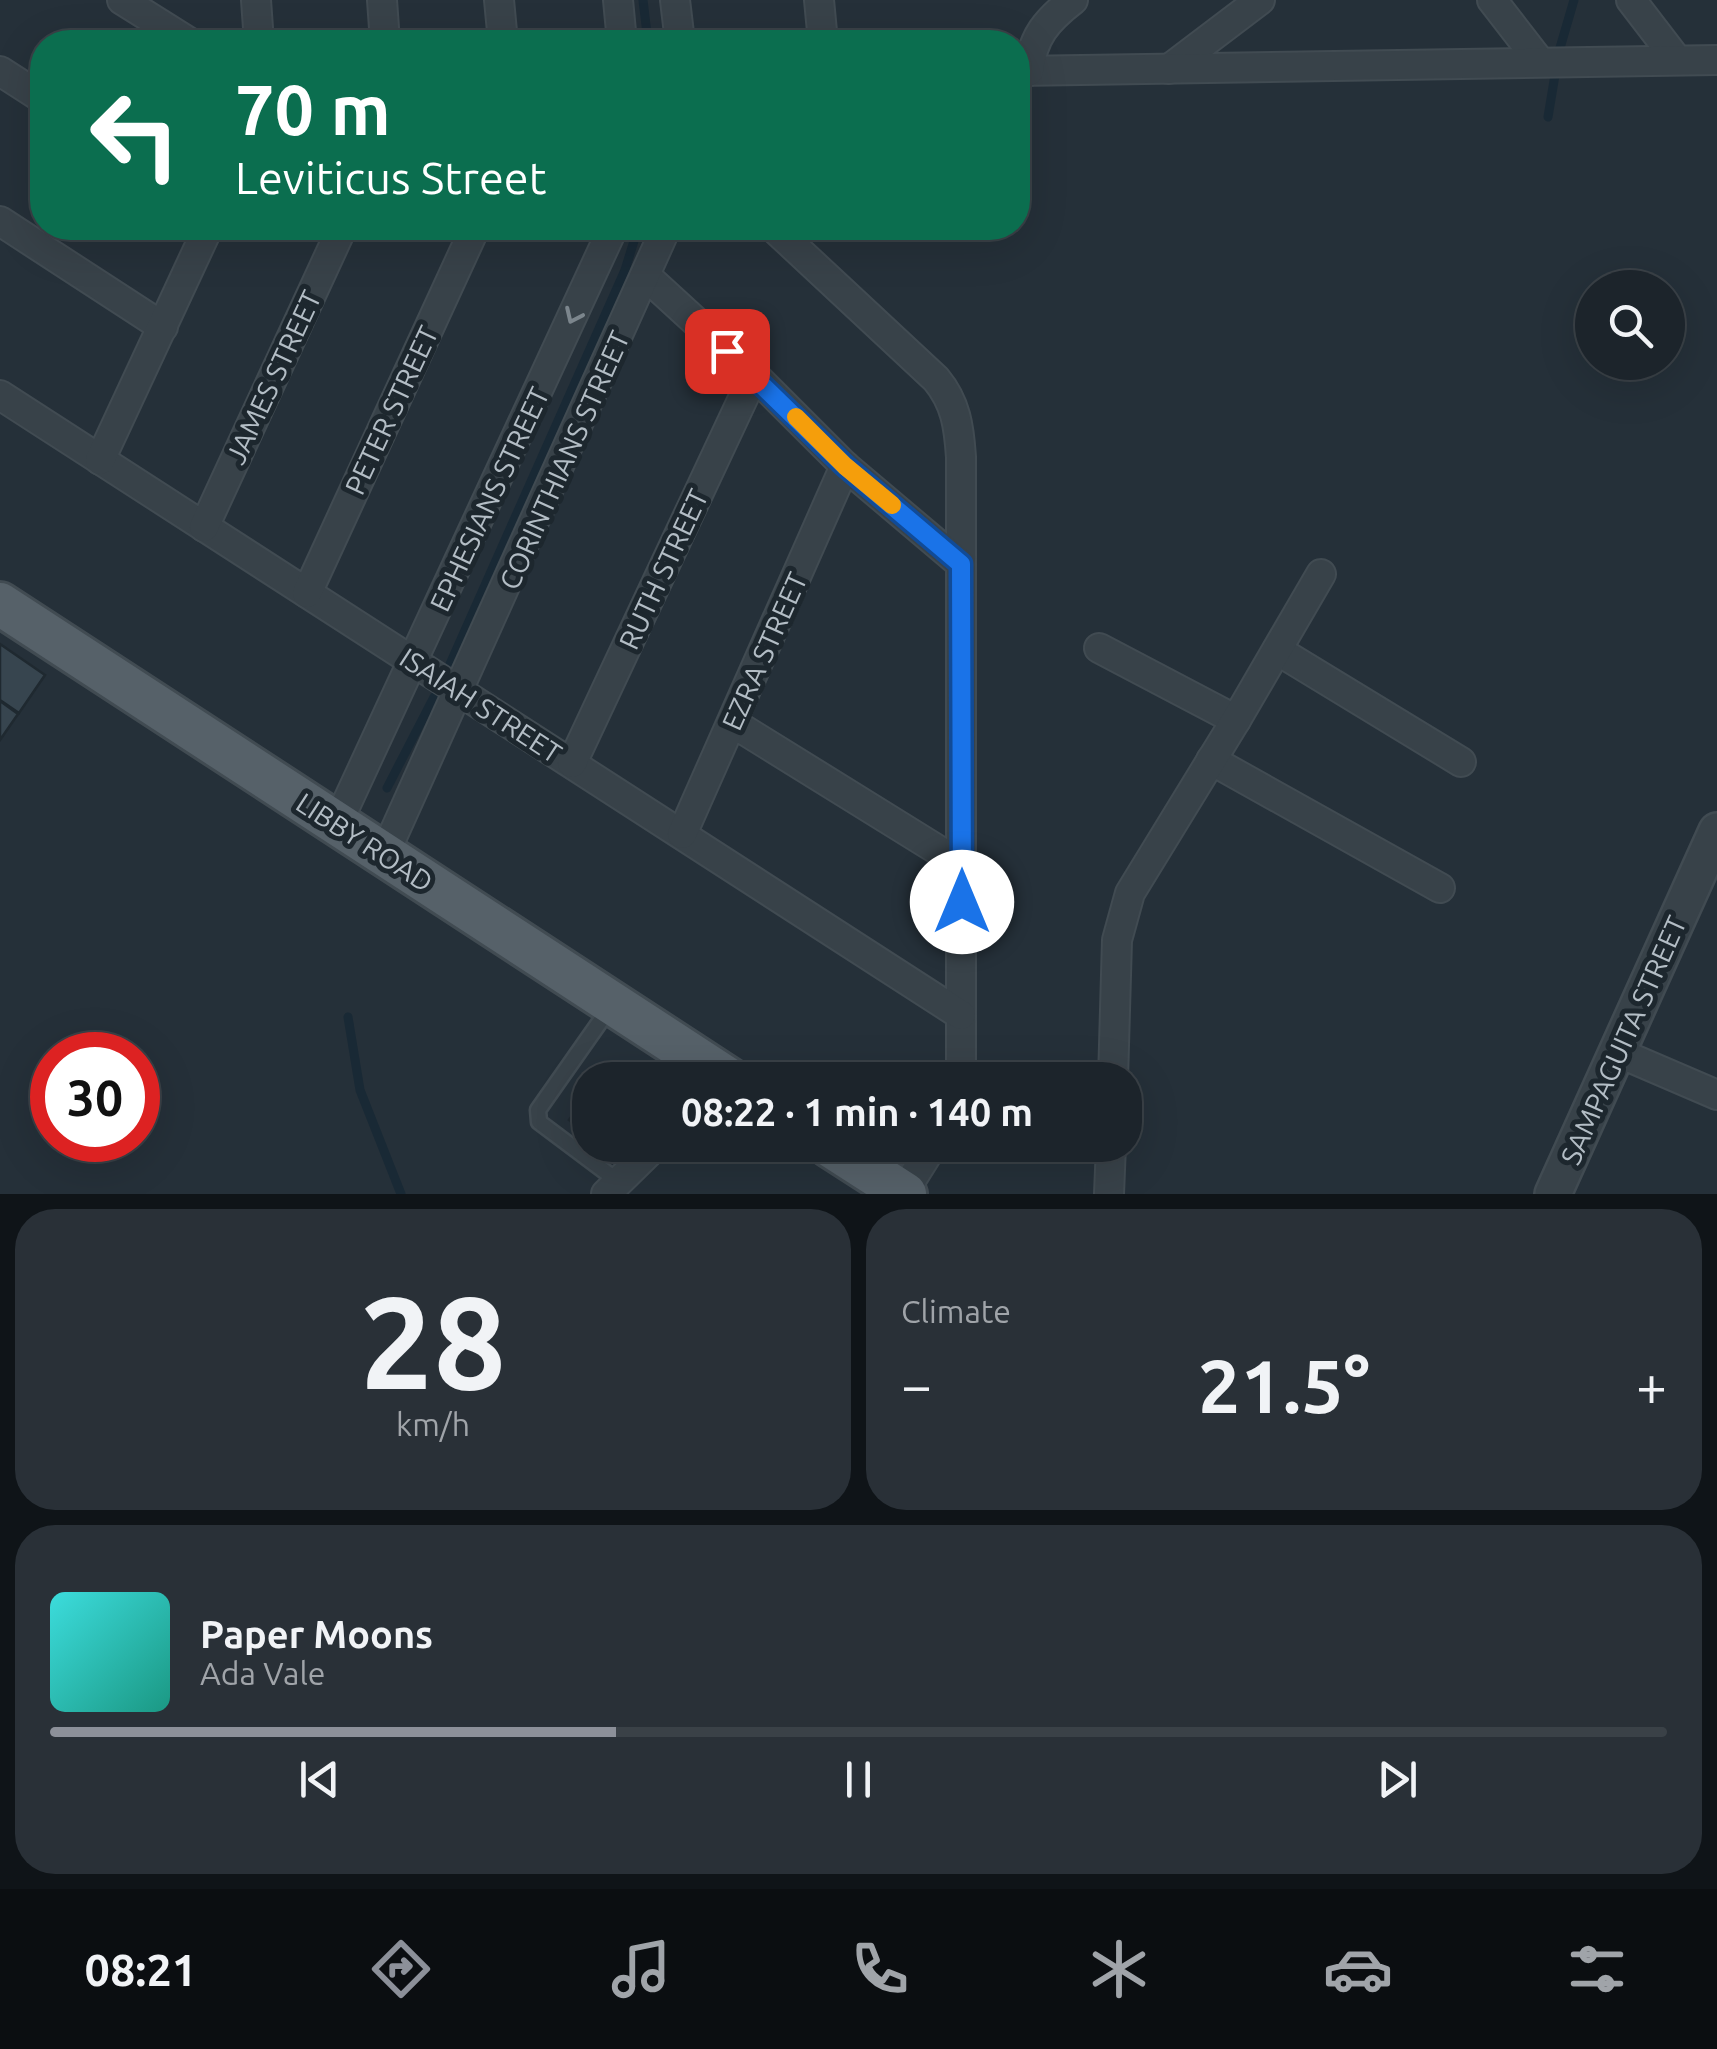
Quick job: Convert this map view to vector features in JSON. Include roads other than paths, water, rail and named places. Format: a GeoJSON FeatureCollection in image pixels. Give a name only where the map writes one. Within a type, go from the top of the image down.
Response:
{"type":"FeatureCollection","features":[{"type":"Feature","properties":{"kind":"main road","name":"LIBBY ROAD"},"geometry":{"type":"LineString","coordinates":[[0,604],[700,1062]]}},
{"type":"Feature","properties":{"kind":"main road"},"geometry":{"type":"LineString","coordinates":[[856,1162],[904,1193]]}},
{"type":"Feature","properties":{"kind":"street"},"geometry":{"type":"LineString","coordinates":[[122,0],[170,30]]}},
{"type":"Feature","properties":{"kind":"street"},"geometry":{"type":"LineString","coordinates":[[256,0],[257,30]]}},
{"type":"Feature","properties":{"kind":"street"},"geometry":{"type":"LineString","coordinates":[[382,0],[385,30]]}},
{"type":"Feature","properties":{"kind":"street"},"geometry":{"type":"LineString","coordinates":[[499,0],[502,30]]}},
{"type":"Feature","properties":{"kind":"street"},"geometry":{"type":"LineString","coordinates":[[618,0],[621,30]]}},
{"type":"Feature","properties":{"kind":"street"},"geometry":{"type":"LineString","coordinates":[[676,0],[679,30]]}},
{"type":"Feature","properties":{"kind":"street"},"geometry":{"type":"LineString","coordinates":[[1030,52],[1045,24],[1073,0]]}},
{"type":"Feature","properties":{"kind":"street"},"geometry":{"type":"LineString","coordinates":[[1169,68],[1260,0]]}},
{"type":"Feature","properties":{"kind":"street"},"geometry":{"type":"LineString","coordinates":[[1492,0],[1540,62]]}},
{"type":"Feature","properties":{"kind":"street"},"geometry":{"type":"LineString","coordinates":[[1631,0],[1677,60]]}},
{"type":"Feature","properties":{"kind":"street"},"geometry":{"type":"LineString","coordinates":[[1030,71],[1717,60]]}},
{"type":"Feature","properties":{"kind":"street"},"geometry":{"type":"LineString","coordinates":[[0,71],[30,90]]}},
{"type":"Feature","properties":{"kind":"street"},"geometry":{"type":"LineString","coordinates":[[0,222],[162,327]]}},
{"type":"Feature","properties":{"kind":"street"},"geometry":{"type":"LineString","coordinates":[[100,460],[202,240]]}},
{"type":"Feature","properties":{"kind":"street","name":"JAMES STREET"},"geometry":{"type":"LineString","coordinates":[[204,526],[336,240]]}},
{"type":"Feature","properties":{"kind":"street","name":"PETER STREET"},"geometry":{"type":"LineString","coordinates":[[307,593],[469,240]]}},
{"type":"Feature","properties":{"kind":"street","name":"EPHESIANS STREET"},"geometry":{"type":"LineString","coordinates":[[337,824],[607,240]]}},
{"type":"Feature","properties":{"kind":"street","name":"CORINTHIANS STREET"},"geometry":{"type":"LineString","coordinates":[[384,855],[661,240]]}},
{"type":"Feature","properties":{"kind":"street"},"geometry":{"type":"LineString","coordinates":[[787,240],[949,395],[960,432],[961,1062]]}},
{"type":"Feature","properties":{"kind":"street"},"geometry":{"type":"LineString","coordinates":[[646,277],[754,375],[845,466],[961,564]]}},
{"type":"Feature","properties":{"kind":"street","name":"RUTH STREET"},"geometry":{"type":"LineString","coordinates":[[572,764],[754,375]]}},
{"type":"Feature","properties":{"kind":"street","name":"ISAIAH STREET"},"geometry":{"type":"LineString","coordinates":[[0,395],[962,1015]]}},
{"type":"Feature","properties":{"kind":"street","name":"EZRA STREET"},"geometry":{"type":"LineString","coordinates":[[682,834],[845,466]]}},
{"type":"Feature","properties":{"kind":"street"},"geometry":{"type":"LineString","coordinates":[[1113,1062],[1117,940],[1138,879],[1320,574]]}},
{"type":"Feature","properties":{"kind":"street"},"geometry":{"type":"LineString","coordinates":[[1099,648],[1236,720]]}},
{"type":"Feature","properties":{"kind":"street"},"geometry":{"type":"LineString","coordinates":[[1276,650],[1461,762]]}},
{"type":"Feature","properties":{"kind":"street"},"geometry":{"type":"LineString","coordinates":[[733,722],[962,865]]}},
{"type":"Feature","properties":{"kind":"street"},"geometry":{"type":"LineString","coordinates":[[1211,760],[1440,888]]}},
{"type":"Feature","properties":{"kind":"street","name":"SAMPAGUITA STREET"},"geometry":{"type":"LineString","coordinates":[[1553,1194],[1717,831]]}},
{"type":"Feature","properties":{"kind":"street"},"geometry":{"type":"LineString","coordinates":[[1617,1052],[1717,1095]]}},
{"type":"Feature","properties":{"kind":"street"},"geometry":{"type":"LineString","coordinates":[[613,1188],[639,1162]]}},
{"type":"Feature","properties":{"kind":"street"},"geometry":{"type":"LineString","coordinates":[[904,1193],[923,1162]]}},
{"type":"Feature","properties":{"kind":"street"},"geometry":{"type":"LineString","coordinates":[[1109,1194],[1110,1162]]}},
{"type":"Feature","properties":{"kind":"lane"},"geometry":{"type":"LineString","coordinates":[[613,1004],[538,1110],[539,1122],[613,1188]]}},
{"type":"Feature","properties":{"kind":"waterway"},"geometry":{"type":"LineString","coordinates":[[643,0],[647,30]]}},
{"type":"Feature","properties":{"kind":"waterway"},"geometry":{"type":"LineString","coordinates":[[1560,48],[1574,0]]}},
{"type":"Feature","properties":{"kind":"waterway"},"geometry":{"type":"LineString","coordinates":[[1548,117],[1555,75]]}},
{"type":"Feature","properties":{"kind":"waterway"},"geometry":{"type":"LineString","coordinates":[[450,664],[625,270],[634,240]]}},
{"type":"Feature","properties":{"kind":"waterway"},"geometry":{"type":"LineString","coordinates":[[387,788],[434,697]]}},
{"type":"Feature","properties":{"kind":"waterway"},"geometry":{"type":"LineString","coordinates":[[348,1017],[360,1090],[401,1194]]}}]}
